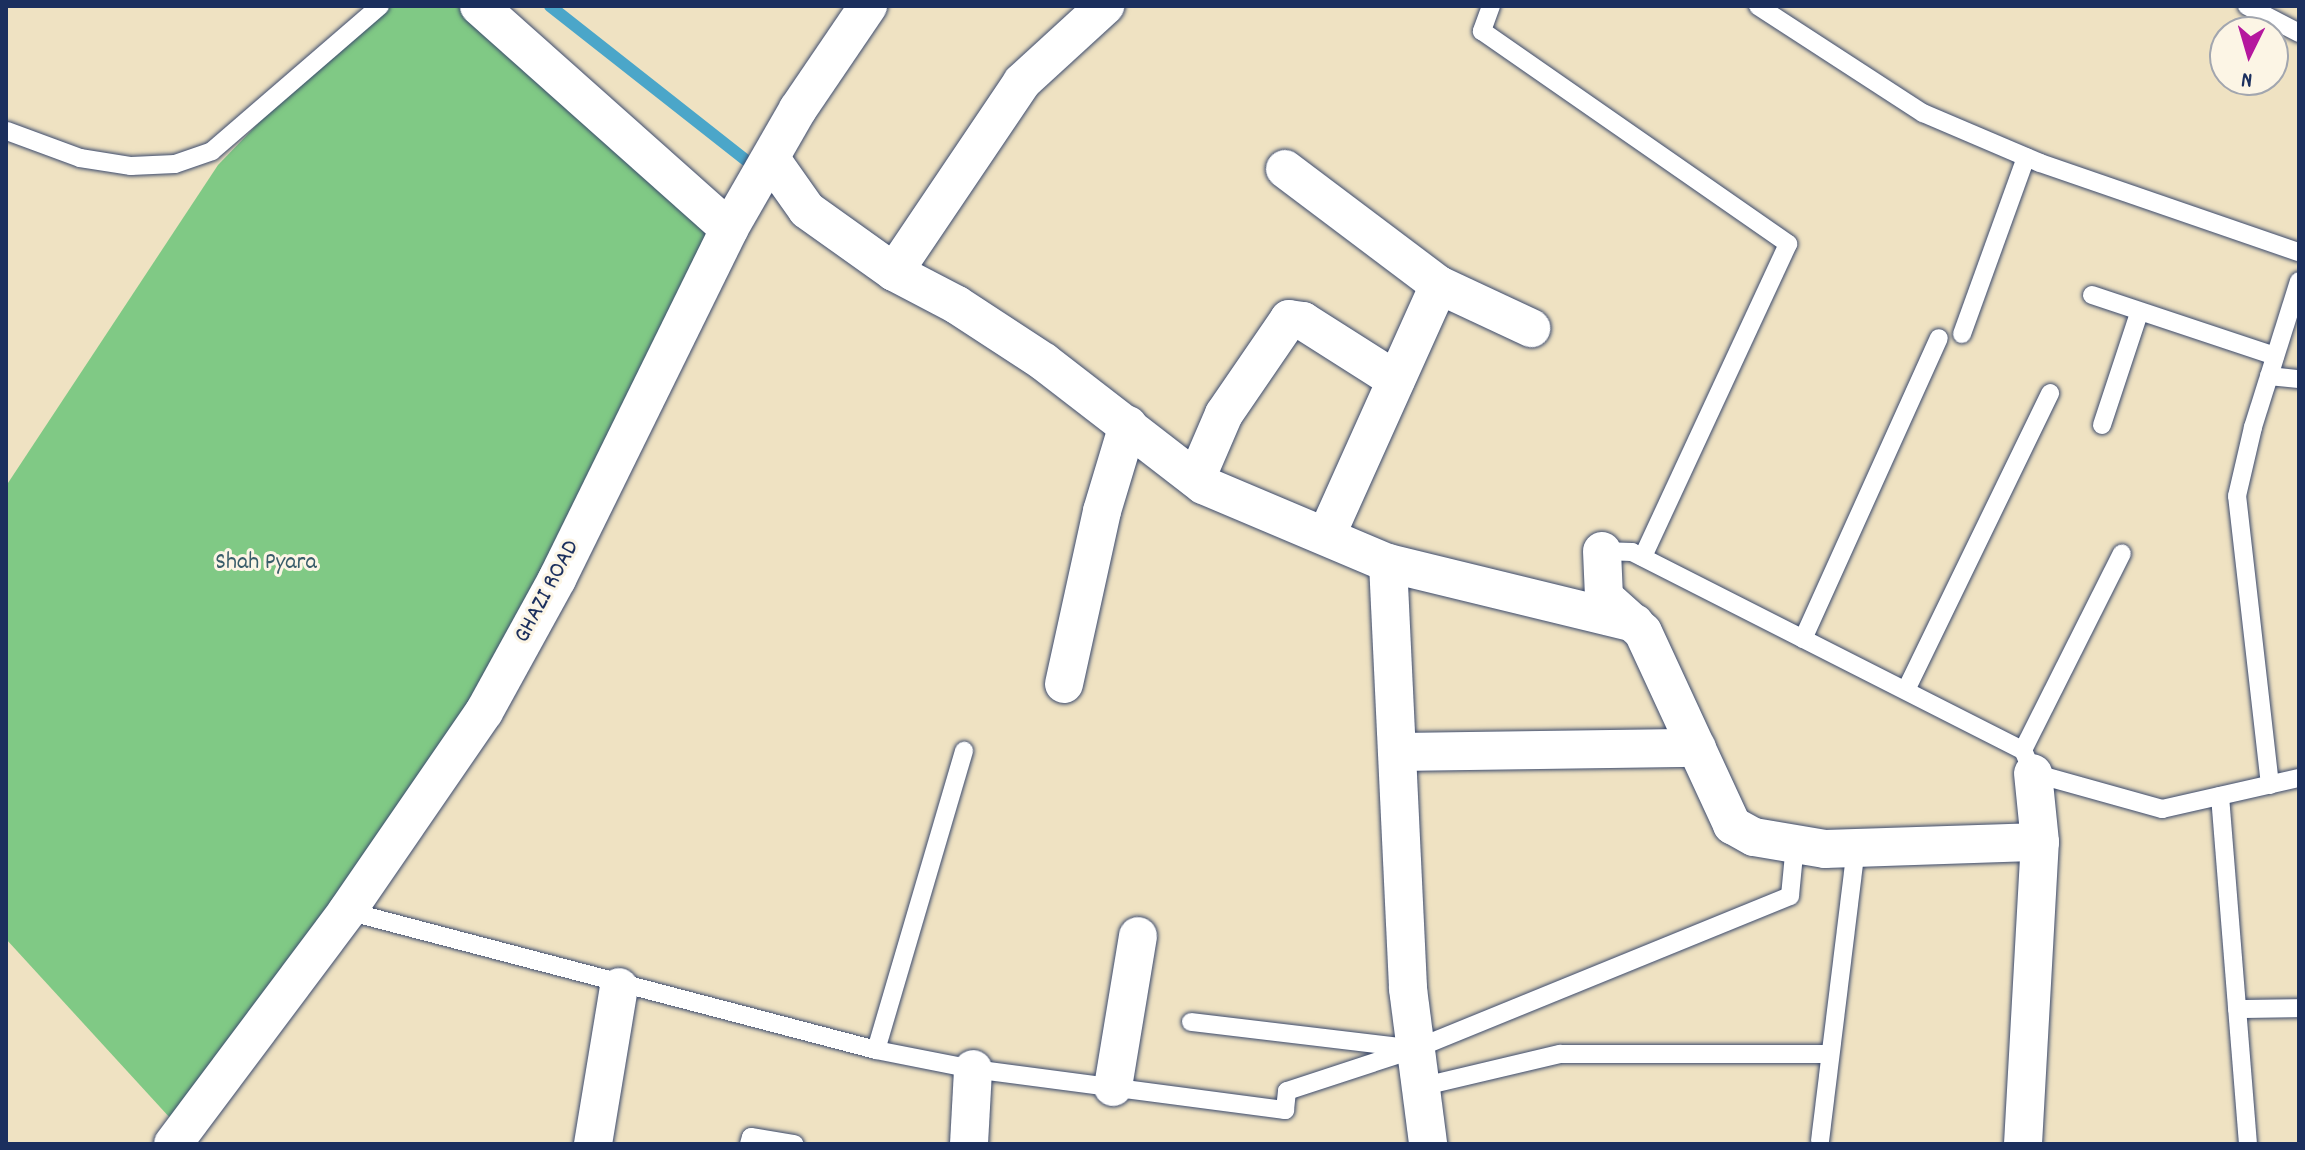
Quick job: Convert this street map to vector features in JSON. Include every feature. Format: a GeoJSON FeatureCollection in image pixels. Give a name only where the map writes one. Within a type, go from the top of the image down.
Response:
{"type":"FeatureCollection","features":[{"type":"Feature","properties":{"kind":"street"},"geometry":{"type":"LineString","coordinates":[[479,6],[729,229]]}},
{"type":"Feature","properties":{"kind":"street","name":"GHAZI ROAD"},"geometry":{"type":"LineString","coordinates":[[173,1144],[347,911],[484,712],[557,579],[729,229],[868,6]]}},
{"type":"Feature","properties":{"kind":"street"},"geometry":{"type":"LineString","coordinates":[[894,272],[1022,82],[1105,6]]}},
{"type":"Feature","properties":{"kind":"street"},"geometry":{"type":"LineString","coordinates":[[764,169],[807,210],[894,272],[1019,345],[1196,479],[1388,563],[1635,623]]}},
{"type":"Feature","properties":{"kind":"street"},"geometry":{"type":"LineString","coordinates":[[1285,169],[1439,285],[1531,328]]}},
{"type":"Feature","properties":{"kind":"street"},"geometry":{"type":"LineString","coordinates":[[1327,534],[1439,285]]}},
{"type":"Feature","properties":{"kind":"street"},"geometry":{"type":"LineString","coordinates":[[1196,479],[1224,414],[1289,319],[1303,321],[1396,380]]}},
{"type":"Feature","properties":{"kind":"street"},"geometry":{"type":"LineString","coordinates":[[1064,684],[1102,511],[1128,425]]}},
{"type":"Feature","properties":{"kind":"street"},"geometry":{"type":"LineString","coordinates":[[1602,551],[1604,597],[1635,623],[1732,825],[1754,837],[1795,844],[1856,847],[2040,842]]}},
{"type":"Feature","properties":{"kind":"street"},"geometry":{"type":"LineString","coordinates":[[1388,563],[1400,752],[1408,989],[1428,1144]]}},
{"type":"Feature","properties":{"kind":"street"},"geometry":{"type":"LineString","coordinates":[[1400,752],[1697,748]]}},
{"type":"Feature","properties":{"kind":"street"},"geometry":{"type":"LineString","coordinates":[[2023,1144],[2040,842],[2028,761]]}},
{"type":"Feature","properties":{"kind":"street"},"geometry":{"type":"LineString","coordinates":[[1113,1087],[1138,936]]}},
{"type":"Feature","properties":{"kind":"street"},"geometry":{"type":"LineString","coordinates":[[593,1144],[619,987]]}},
{"type":"Feature","properties":{"kind":"street"},"geometry":{"type":"LineString","coordinates":[[969,1144],[973,1069]]}},
{"type":"Feature","properties":{"kind":"lane"},"geometry":{"type":"LineString","coordinates":[[7,131],[80,158],[131,166],[188,160],[212,151],[380,6]]}},
{"type":"Feature","properties":{"kind":"lane"},"geometry":{"type":"LineString","coordinates":[[1491,6],[1482,31],[1788,244],[1643,557]]}},
{"type":"Feature","properties":{"kind":"lane"},"geometry":{"type":"LineString","coordinates":[[1758,6],[1923,113],[2026,157],[2299,252]]}},
{"type":"Feature","properties":{"kind":"lane"},"geometry":{"type":"LineString","coordinates":[[2247,6],[2299,33]]}},
{"type":"Feature","properties":{"kind":"lane"},"geometry":{"type":"LineString","coordinates":[[1962,334],[2026,157]]}},
{"type":"Feature","properties":{"kind":"lane"},"geometry":{"type":"LineString","coordinates":[[2270,785],[2237,496],[2269,376],[2299,281]]}},
{"type":"Feature","properties":{"kind":"lane"},"geometry":{"type":"LineString","coordinates":[[2092,295],[2275,356]]}},
{"type":"Feature","properties":{"kind":"lane"},"geometry":{"type":"LineString","coordinates":[[2102,425],[2139,313]]}},
{"type":"Feature","properties":{"kind":"lane"},"geometry":{"type":"LineString","coordinates":[[1803,639],[1939,338]]}},
{"type":"Feature","properties":{"kind":"lane"},"geometry":{"type":"LineString","coordinates":[[2269,376],[2299,379]]}},
{"type":"Feature","properties":{"kind":"lane"},"geometry":{"type":"LineString","coordinates":[[1906,690],[2050,393]]}},
{"type":"Feature","properties":{"kind":"lane"},"geometry":{"type":"LineString","coordinates":[[1602,551],[1643,557],[1906,690],[2028,761],[2162,809],[2299,778]]}},
{"type":"Feature","properties":{"kind":"lane"},"geometry":{"type":"LineString","coordinates":[[2028,761],[2122,553]]}},
{"type":"Feature","properties":{"kind":"lane"},"geometry":{"type":"LineString","coordinates":[[876,1050],[964,751]]}},
{"type":"Feature","properties":{"kind":"lane"},"geometry":{"type":"LineString","coordinates":[[2220,796],[2248,1144]]}},
{"type":"Feature","properties":{"kind":"lane"},"geometry":{"type":"LineString","coordinates":[[347,911],[619,987],[876,1050],[973,1069],[1285,1110],[1287,1091],[1415,1049],[1790,896],[1795,844]]}},
{"type":"Feature","properties":{"kind":"lane"},"geometry":{"type":"LineString","coordinates":[[1820,1141],[1856,847]]}},
{"type":"Feature","properties":{"kind":"lane"},"geometry":{"type":"LineString","coordinates":[[2237,1009],[2299,1008]]}},
{"type":"Feature","properties":{"kind":"lane"},"geometry":{"type":"LineString","coordinates":[[1191,1022],[1415,1049]]}},
{"type":"Feature","properties":{"kind":"lane"},"geometry":{"type":"LineString","coordinates":[[1420,1087],[1560,1054],[1830,1054]]}},
{"type":"Feature","properties":{"kind":"lane"},"geometry":{"type":"LineString","coordinates":[[749,1144],[751,1137],[794,1144]]}},
{"type":"Feature","properties":{"kind":"green space","name":"Shah Pyara"},"geometry":{"type":"Polygon","coordinates":[[[372,6],[461,6],[729,229],[484,712],[182,1131],[6,939],[6,486],[218,165],[372,6]]]}},
{"type":"Feature","properties":{"kind":"waterway"},"geometry":{"type":"LineString","coordinates":[[550,6],[760,171]]}}]}
